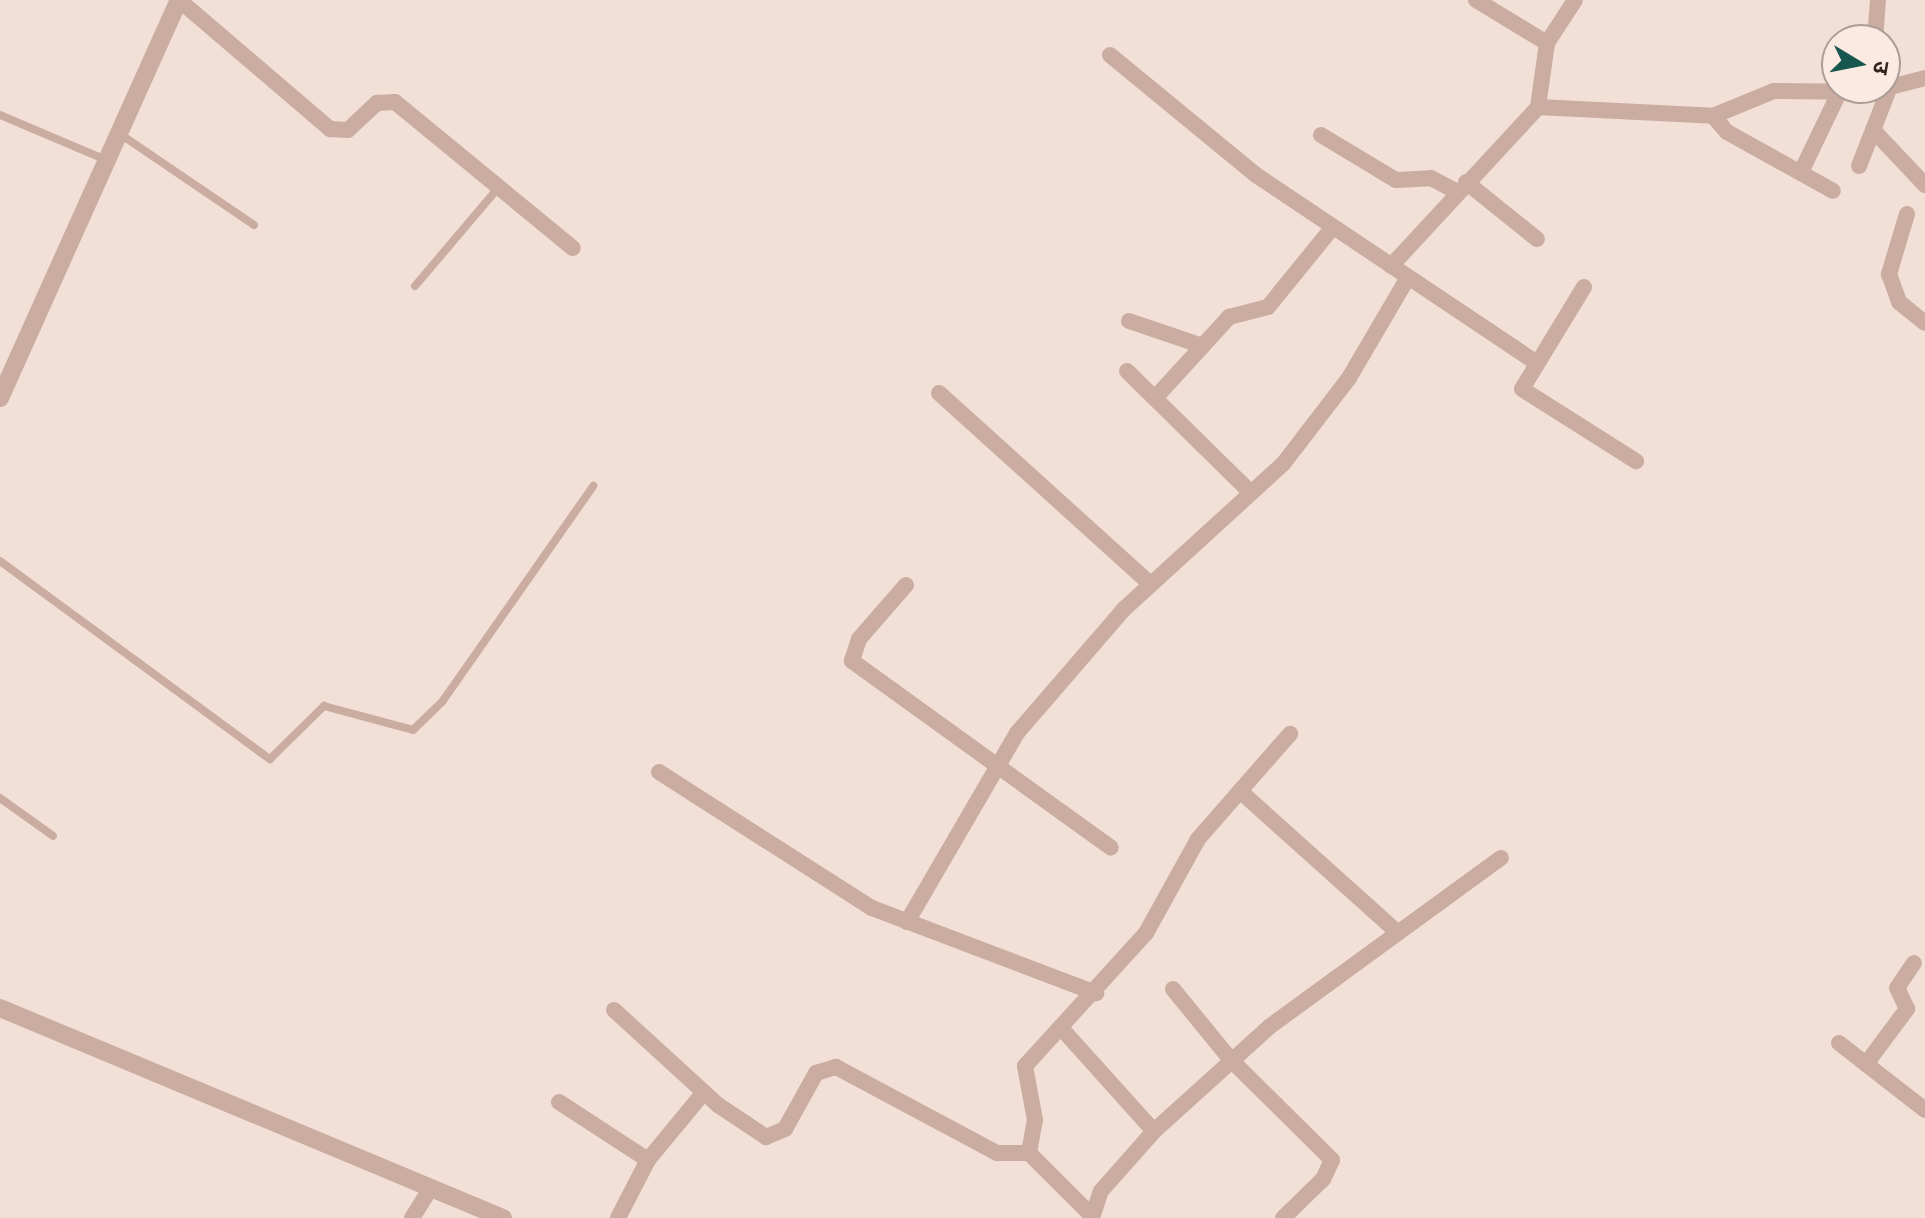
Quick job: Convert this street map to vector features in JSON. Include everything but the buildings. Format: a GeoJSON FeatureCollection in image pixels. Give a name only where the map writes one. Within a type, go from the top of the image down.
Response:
{"type":"FeatureCollection","features":[{"type":"Feature","properties":{"kind":"street"},"geometry":{"type":"LineString","coordinates":[[0,398],[179,0],[330,129],[348,130],[377,103],[395,102],[573,248]]}},
{"type":"Feature","properties":{"kind":"street"},"geometry":{"type":"LineString","coordinates":[[1476,0],[1547,43]]}},
{"type":"Feature","properties":{"kind":"street"},"geometry":{"type":"LineString","coordinates":[[1391,266],[1538,107],[1547,43],[1575,0]]}},
{"type":"Feature","properties":{"kind":"street"},"geometry":{"type":"LineString","coordinates":[[1876,24],[1878,0]]}},
{"type":"Feature","properties":{"kind":"street"},"geometry":{"type":"LineString","coordinates":[[1110,55],[1256,175],[1407,279],[1534,361]]}},
{"type":"Feature","properties":{"kind":"street"},"geometry":{"type":"LineString","coordinates":[[1901,85],[1925,78]]}},
{"type":"Feature","properties":{"kind":"street"},"geometry":{"type":"LineString","coordinates":[[1538,107],[1713,116],[1774,91],[1821,91]]}},
{"type":"Feature","properties":{"kind":"street"},"geometry":{"type":"LineString","coordinates":[[1801,172],[1834,104]]}},
{"type":"Feature","properties":{"kind":"street"},"geometry":{"type":"LineString","coordinates":[[1859,166],[1883,104]]}},
{"type":"Feature","properties":{"kind":"street"},"geometry":{"type":"LineString","coordinates":[[1713,116],[1727,132],[1833,191]]}},
{"type":"Feature","properties":{"kind":"street"},"geometry":{"type":"LineString","coordinates":[[1873,130],[1925,185]]}},
{"type":"Feature","properties":{"kind":"street"},"geometry":{"type":"LineString","coordinates":[[1321,135],[1396,180],[1431,178],[1461,187],[1537,239]]}},
{"type":"Feature","properties":{"kind":"street"},"geometry":{"type":"LineString","coordinates":[[1907,214],[1889,274],[1899,302],[1925,323]]}},
{"type":"Feature","properties":{"kind":"street"},"geometry":{"type":"LineString","coordinates":[[1155,398],[1235,313],[1268,307],[1333,227]]}},
{"type":"Feature","properties":{"kind":"street"},"geometry":{"type":"LineString","coordinates":[[907,922],[993,767],[1149,583],[1251,493],[1315,425],[1407,279]]}},
{"type":"Feature","properties":{"kind":"street"},"geometry":{"type":"LineString","coordinates":[[1584,287],[1522,382],[1526,396],[1636,461]]}},
{"type":"Feature","properties":{"kind":"street"},"geometry":{"type":"LineString","coordinates":[[1129,321],[1203,346]]}},
{"type":"Feature","properties":{"kind":"street"},"geometry":{"type":"LineString","coordinates":[[1127,371],[1251,493]]}},
{"type":"Feature","properties":{"kind":"street"},"geometry":{"type":"LineString","coordinates":[[939,393],[1149,583]]}},
{"type":"Feature","properties":{"kind":"street"},"geometry":{"type":"LineString","coordinates":[[906,585],[859,639],[852,661],[993,767],[1111,848]]}},
{"type":"Feature","properties":{"kind":"street"},"geometry":{"type":"LineString","coordinates":[[1029,1153],[1035,1120],[1025,1066],[1096,993],[1159,917],[1186,857],[1290,734]]}},
{"type":"Feature","properties":{"kind":"street"},"geometry":{"type":"LineString","coordinates":[[659,772],[872,908],[1096,993]]}},
{"type":"Feature","properties":{"kind":"street"},"geometry":{"type":"LineString","coordinates":[[1240,791],[1398,933]]}},
{"type":"Feature","properties":{"kind":"street"},"geometry":{"type":"LineString","coordinates":[[614,1010],[704,1092],[755,1131],[777,1136],[816,1073],[836,1067],[997,1153],[1029,1153],[1092,1217],[1101,1191],[1154,1131],[1231,1060],[1501,858]]}},
{"type":"Feature","properties":{"kind":"street"},"geometry":{"type":"LineString","coordinates":[[1866,1064],[1907,1009],[1897,988],[1914,963]]}},
{"type":"Feature","properties":{"kind":"street"},"geometry":{"type":"LineString","coordinates":[[1173,989],[1231,1060],[1332,1160],[1323,1179],[1283,1218]]}},
{"type":"Feature","properties":{"kind":"street"},"geometry":{"type":"LineString","coordinates":[[0,1008],[503,1218]]}},
{"type":"Feature","properties":{"kind":"street"},"geometry":{"type":"LineString","coordinates":[[1062,1029],[1154,1131]]}},
{"type":"Feature","properties":{"kind":"street"},"geometry":{"type":"LineString","coordinates":[[1839,1043],[1925,1110]]}},
{"type":"Feature","properties":{"kind":"street"},"geometry":{"type":"LineString","coordinates":[[618,1218],[648,1160],[704,1092]]}},
{"type":"Feature","properties":{"kind":"street"},"geometry":{"type":"LineString","coordinates":[[559,1102],[648,1160]]}},
{"type":"Feature","properties":{"kind":"street"},"geometry":{"type":"LineString","coordinates":[[412,1218],[430,1189]]}},
{"type":"Feature","properties":{"kind":"lane"},"geometry":{"type":"LineString","coordinates":[[0,115],[108,160]]}},
{"type":"Feature","properties":{"kind":"lane"},"geometry":{"type":"LineString","coordinates":[[120,134],[254,225]]}},
{"type":"Feature","properties":{"kind":"lane"},"geometry":{"type":"LineString","coordinates":[[415,286],[499,187]]}},
{"type":"Feature","properties":{"kind":"lane"},"geometry":{"type":"LineString","coordinates":[[0,561],[270,759],[324,706],[413,730],[442,702],[593,486]]}},
{"type":"Feature","properties":{"kind":"lane"},"geometry":{"type":"LineString","coordinates":[[0,798],[53,836]]}}]}
